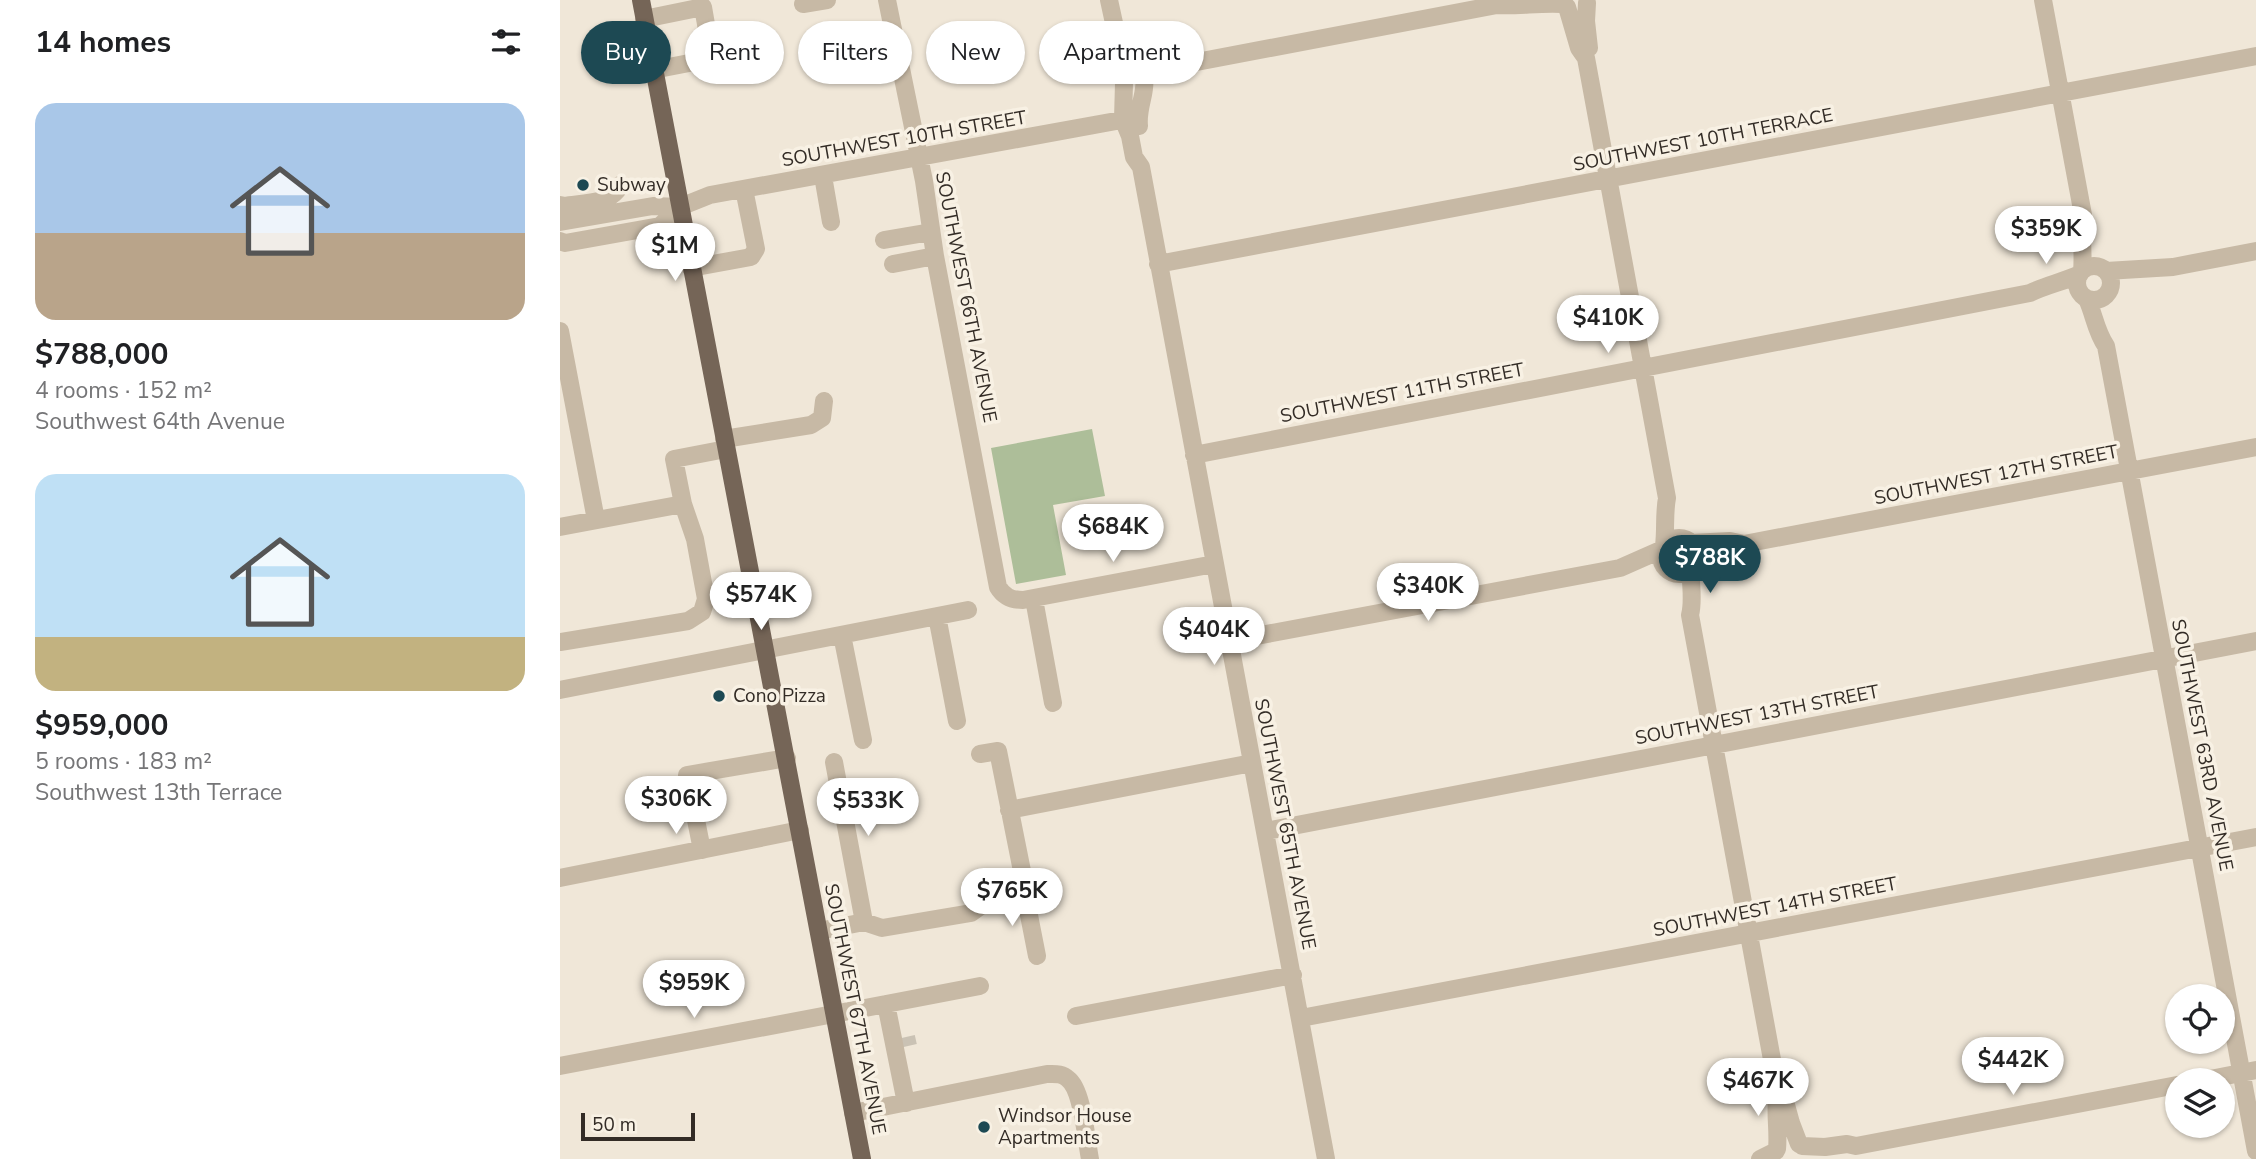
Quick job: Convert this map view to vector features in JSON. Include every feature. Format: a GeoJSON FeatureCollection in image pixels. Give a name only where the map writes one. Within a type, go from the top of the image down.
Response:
{"type":"FeatureCollection","features":[{"type":"Feature","properties":{"kind":"main road","name":"SOUTHWEST 67TH AVENUE"},"geometry":{"type":"LineString","coordinates":[[641,0],[644,19]]}},
{"type":"Feature","properties":{"kind":"main road","name":"SOUTHWEST 67TH AVENUE"},"geometry":{"type":"LineString","coordinates":[[656,84],[862,1159]]}},
{"type":"Feature","properties":{"kind":"street"},"geometry":{"type":"LineString","coordinates":[[803,4],[827,0]]}},
{"type":"Feature","properties":{"kind":"street","name":"SOUTHWEST 66TH AVENUE"},"geometry":{"type":"LineString","coordinates":[[887,0],[924,181],[935,256],[996,579],[1002,593],[1009,598],[1034,599]]}},
{"type":"Feature","properties":{"kind":"street","name":"SOUTHWEST 65TH AVENUE"},"geometry":{"type":"LineString","coordinates":[[1109,0],[1114,21]]}},
{"type":"Feature","properties":{"kind":"street"},"geometry":{"type":"LineString","coordinates":[[2043,0],[2083,215],[2081,229],[2084,250],[2078,288],[2085,297],[2098,300],[2128,279],[2154,276],[2173,267]]}},
{"type":"Feature","properties":{"kind":"street"},"geometry":{"type":"LineString","coordinates":[[1204,60],[1501,2],[1514,6],[1539,3],[1577,8],[1588,2]]}},
{"type":"Feature","properties":{"kind":"street"},"geometry":{"type":"LineString","coordinates":[[1586,58],[1590,46],[1586,21],[1588,2]]}},
{"type":"Feature","properties":{"kind":"street"},"geometry":{"type":"LineString","coordinates":[[1562,4],[1579,48],[1586,58],[1667,498],[1661,558],[1679,590],[1682,606],[1690,615]]}},
{"type":"Feature","properties":{"kind":"street"},"geometry":{"type":"LineString","coordinates":[[644,19],[702,8],[705,21]]}},
{"type":"Feature","properties":{"kind":"street","name":"SOUTHWEST 10TH TERRACE"},"geometry":{"type":"LineString","coordinates":[[1158,264],[2256,56]]}},
{"type":"Feature","properties":{"kind":"street","name":"SOUTHWEST 65TH AVENUE"},"geometry":{"type":"LineString","coordinates":[[1125,84],[1131,118],[1130,136],[1134,157],[1140,167],[1326,1159]]}},
{"type":"Feature","properties":{"kind":"street","name":"SOUTHWEST 65TH AVENUE"},"geometry":{"type":"LineString","coordinates":[[1131,118],[1139,107],[1145,84]]}},
{"type":"Feature","properties":{"kind":"street","name":"SOUTHWEST 10TH STREET"},"geometry":{"type":"LineString","coordinates":[[680,207],[710,195],[1131,118]]}},
{"type":"Feature","properties":{"kind":"street"},"geometry":{"type":"LineString","coordinates":[[823,176],[831,222]]}},
{"type":"Feature","properties":{"kind":"street"},"geometry":{"type":"LineString","coordinates":[[560,205],[610,197],[617,193],[620,185]]}},
{"type":"Feature","properties":{"kind":"street"},"geometry":{"type":"LineString","coordinates":[[691,268],[751,257],[756,249],[744,189]]}},
{"type":"Feature","properties":{"kind":"street"},"geometry":{"type":"LineString","coordinates":[[560,222],[653,206],[680,207]]}},
{"type":"Feature","properties":{"kind":"street"},"geometry":{"type":"LineString","coordinates":[[560,241],[565,243],[660,226],[680,207]]}},
{"type":"Feature","properties":{"kind":"street"},"geometry":{"type":"LineString","coordinates":[[2083,215],[2091,228],[2095,248],[2111,280],[2108,292]]}},
{"type":"Feature","properties":{"kind":"street"},"geometry":{"type":"LineString","coordinates":[[884,240],[931,232]]}},
{"type":"Feature","properties":{"kind":"street"},"geometry":{"type":"LineString","coordinates":[[2081,272],[2092,266],[2105,270],[2173,267],[2256,251]]}},
{"type":"Feature","properties":{"kind":"street"},"geometry":{"type":"LineString","coordinates":[[893,264],[935,256]]}},
{"type":"Feature","properties":{"kind":"street","name":"SOUTHWEST 11TH STREET"},"geometry":{"type":"LineString","coordinates":[[1194,455],[2030,293],[2045,285],[2064,282],[2081,272]]}},
{"type":"Feature","properties":{"kind":"street","name":"SOUTHWEST 63RD AVENUE"},"geometry":{"type":"LineString","coordinates":[[2106,346],[2111,336],[2108,292]]}},
{"type":"Feature","properties":{"kind":"street","name":"SOUTHWEST 11TH STREET"},"geometry":{"type":"LineString","coordinates":[[2030,293],[2045,297],[2066,294],[2085,297]]}},
{"type":"Feature","properties":{"kind":"street","name":"SOUTHWEST 63RD AVENUE"},"geometry":{"type":"LineString","coordinates":[[2085,297],[2106,346],[2200,848],[2249,1071],[2256,1151]]}},
{"type":"Feature","properties":{"kind":"street"},"geometry":{"type":"LineString","coordinates":[[560,331],[596,520]]}},
{"type":"Feature","properties":{"kind":"street"},"geometry":{"type":"LineString","coordinates":[[560,642],[688,621],[702,612],[706,599],[695,539],[683,504],[674,459],[725,444],[811,425],[822,418],[824,401]]}},
{"type":"Feature","properties":{"kind":"street","name":"SOUTHWEST 12TH STREET"},"geometry":{"type":"LineString","coordinates":[[1693,566],[1712,555],[1732,551],[1744,544],[2256,447]]}},
{"type":"Feature","properties":{"kind":"street"},"geometry":{"type":"LineString","coordinates":[[1667,498],[1675,507],[1680,524],[1696,552],[1690,587],[1693,605],[1690,615],[1778,1092],[1775,1105],[1779,1127],[1772,1154]]}},
{"type":"Feature","properties":{"kind":"street"},"geometry":{"type":"LineString","coordinates":[[560,527],[683,504]]}},
{"type":"Feature","properties":{"kind":"street"},"geometry":{"type":"LineString","coordinates":[[1229,641],[1620,568],[1676,538],[1690,542]]}},
{"type":"Feature","properties":{"kind":"street","name":"SOUTHWEST 12TH STREET"},"geometry":{"type":"LineString","coordinates":[[1690,542],[1730,541],[1744,544]]}},
{"type":"Feature","properties":{"kind":"street"},"geometry":{"type":"LineString","coordinates":[[1053,703],[1034,599],[1214,564]]}},
{"type":"Feature","properties":{"kind":"street"},"geometry":{"type":"LineString","coordinates":[[1620,568],[1668,570],[1681,574],[1693,566]]}},
{"type":"Feature","properties":{"kind":"street"},"geometry":{"type":"LineString","coordinates":[[560,690],[968,610]]}},
{"type":"Feature","properties":{"kind":"street"},"geometry":{"type":"LineString","coordinates":[[937,616],[957,721]]}},
{"type":"Feature","properties":{"kind":"street"},"geometry":{"type":"LineString","coordinates":[[842,635],[863,740]]}},
{"type":"Feature","properties":{"kind":"street","name":"SOUTHWEST 13TH STREET"},"geometry":{"type":"LineString","coordinates":[[1266,831],[2256,641]]}},
{"type":"Feature","properties":{"kind":"street"},"geometry":{"type":"LineString","coordinates":[[819,931],[864,922],[883,928],[971,913],[989,900],[1018,889],[1024,881],[998,751],[980,754]]}},
{"type":"Feature","properties":{"kind":"street"},"geometry":{"type":"LineString","coordinates":[[702,850],[687,775],[786,758]]}},
{"type":"Feature","properties":{"kind":"street"},"geometry":{"type":"LineString","coordinates":[[834,762],[864,922]]}},
{"type":"Feature","properties":{"kind":"street"},"geometry":{"type":"LineString","coordinates":[[1009,810],[1252,763]]}},
{"type":"Feature","properties":{"kind":"street"},"geometry":{"type":"LineString","coordinates":[[560,878],[800,830]]}},
{"type":"Feature","properties":{"kind":"street","name":"SOUTHWEST 14TH STREET"},"geometry":{"type":"LineString","coordinates":[[1301,1017],[2256,837]]}},
{"type":"Feature","properties":{"kind":"street"},"geometry":{"type":"LineString","coordinates":[[1018,889],[1027,905],[1037,956]]}},
{"type":"Feature","properties":{"kind":"street"},"geometry":{"type":"LineString","coordinates":[[1076,1016],[1293,975]]}},
{"type":"Feature","properties":{"kind":"street"},"geometry":{"type":"LineString","coordinates":[[560,1066],[980,986]]}},
{"type":"Feature","properties":{"kind":"street"},"geometry":{"type":"LineString","coordinates":[[886,1004],[906,1103]]}},
{"type":"Feature","properties":{"kind":"street"},"geometry":{"type":"LineString","coordinates":[[891,1027],[902,1030],[907,1042],[908,1055],[899,1070]]}},
{"type":"Feature","properties":{"kind":"street"},"geometry":{"type":"LineString","coordinates":[[853,1113],[1047,1074],[1060,1074],[1077,1090],[1090,1159]]}},
{"type":"Feature","properties":{"kind":"street"},"geometry":{"type":"LineString","coordinates":[[1772,1154],[1788,1142],[1803,1149],[1847,1144],[1856,1146],[2165,1087]]}},
{"type":"Feature","properties":{"kind":"street"},"geometry":{"type":"LineString","coordinates":[[1778,1092],[1787,1103],[1791,1123],[1803,1149]]}},
{"type":"Feature","properties":{"kind":"street"},"geometry":{"type":"LineString","coordinates":[[1822,1159],[1848,1153],[1856,1146]]}},
{"type":"Feature","properties":{"kind":"green space"},"geometry":{"type":"Polygon","coordinates":[[[1092,429],[1105,496],[1053,505],[1066,575],[1016,584],[991,448],[1092,429]]]}},
{"type":"Feature","properties":{"kind":"tunnel"},"geometry":{"type":"LineString","coordinates":[[906,1037],[908,1046]]}},
{"type":"Feature","properties":{"kind":"place","name":"Subway"},"geometry":{"type":"Point","coordinates":[583,185]}},
{"type":"Feature","properties":{"kind":"place","name":"Cono Pizza"},"geometry":{"type":"Point","coordinates":[719,696]}},
{"type":"Feature","properties":{"kind":"place","name":"Windsor House Apartments"},"geometry":{"type":"Point","coordinates":[984,1127]}}]}
